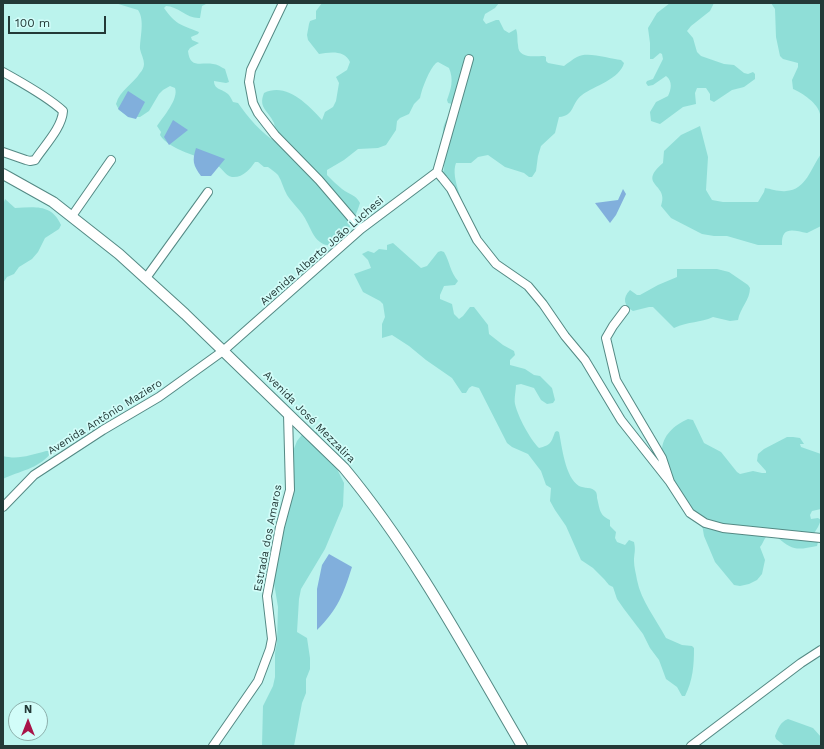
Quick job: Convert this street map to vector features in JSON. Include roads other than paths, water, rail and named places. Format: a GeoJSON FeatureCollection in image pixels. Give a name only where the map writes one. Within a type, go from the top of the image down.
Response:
{"type":"FeatureCollection","features":[{"type":"Feature","properties":{"kind":"main road","name":"Avenida José Mezzalira"},"geometry":{"type":"LineString","coordinates":[[3,174],[53,202],[119,254],[261,386],[344,468],[362,490],[440,604],[522,746]]}},
{"type":"Feature","properties":{"kind":"street"},"geometry":{"type":"LineString","coordinates":[[283,3],[251,70],[249,82],[253,103],[258,113],[275,135],[319,180],[361,229]]}},
{"type":"Feature","properties":{"kind":"street"},"geometry":{"type":"LineString","coordinates":[[468,59],[437,172],[450,189],[478,240],[491,258],[496,264],[528,286],[543,304],[565,336],[585,360],[621,420],[670,482],[690,513],[704,523],[723,528],[821,538]]}},
{"type":"Feature","properties":{"kind":"street"},"geometry":{"type":"LineString","coordinates":[[3,72],[58,106],[63,111],[59,126],[34,160],[26,160],[3,152]]}},
{"type":"Feature","properties":{"kind":"street"},"geometry":{"type":"LineString","coordinates":[[72,216],[111,160]]}},
{"type":"Feature","properties":{"kind":"street","name":"Avenida Alberto João Luchesi"},"geometry":{"type":"LineString","coordinates":[[223,351],[361,229],[437,172]]}},
{"type":"Feature","properties":{"kind":"street"},"geometry":{"type":"LineString","coordinates":[[146,278],[208,192]]}},
{"type":"Feature","properties":{"kind":"street"},"geometry":{"type":"LineString","coordinates":[[625,310],[606,338],[616,380],[662,458],[670,482]]}},
{"type":"Feature","properties":{"kind":"street","name":"Avenida Antônio Maziero"},"geometry":{"type":"LineString","coordinates":[[3,507],[34,475],[102,430],[159,397],[223,351]]}},
{"type":"Feature","properties":{"kind":"street","name":"Estrada dos Amaros"},"geometry":{"type":"LineString","coordinates":[[213,746],[258,681],[270,649],[272,639],[267,596],[280,527],[290,490],[288,414]]}},
{"type":"Feature","properties":{"kind":"street"},"geometry":{"type":"LineString","coordinates":[[691,746],[801,663],[821,650]]}}]}
